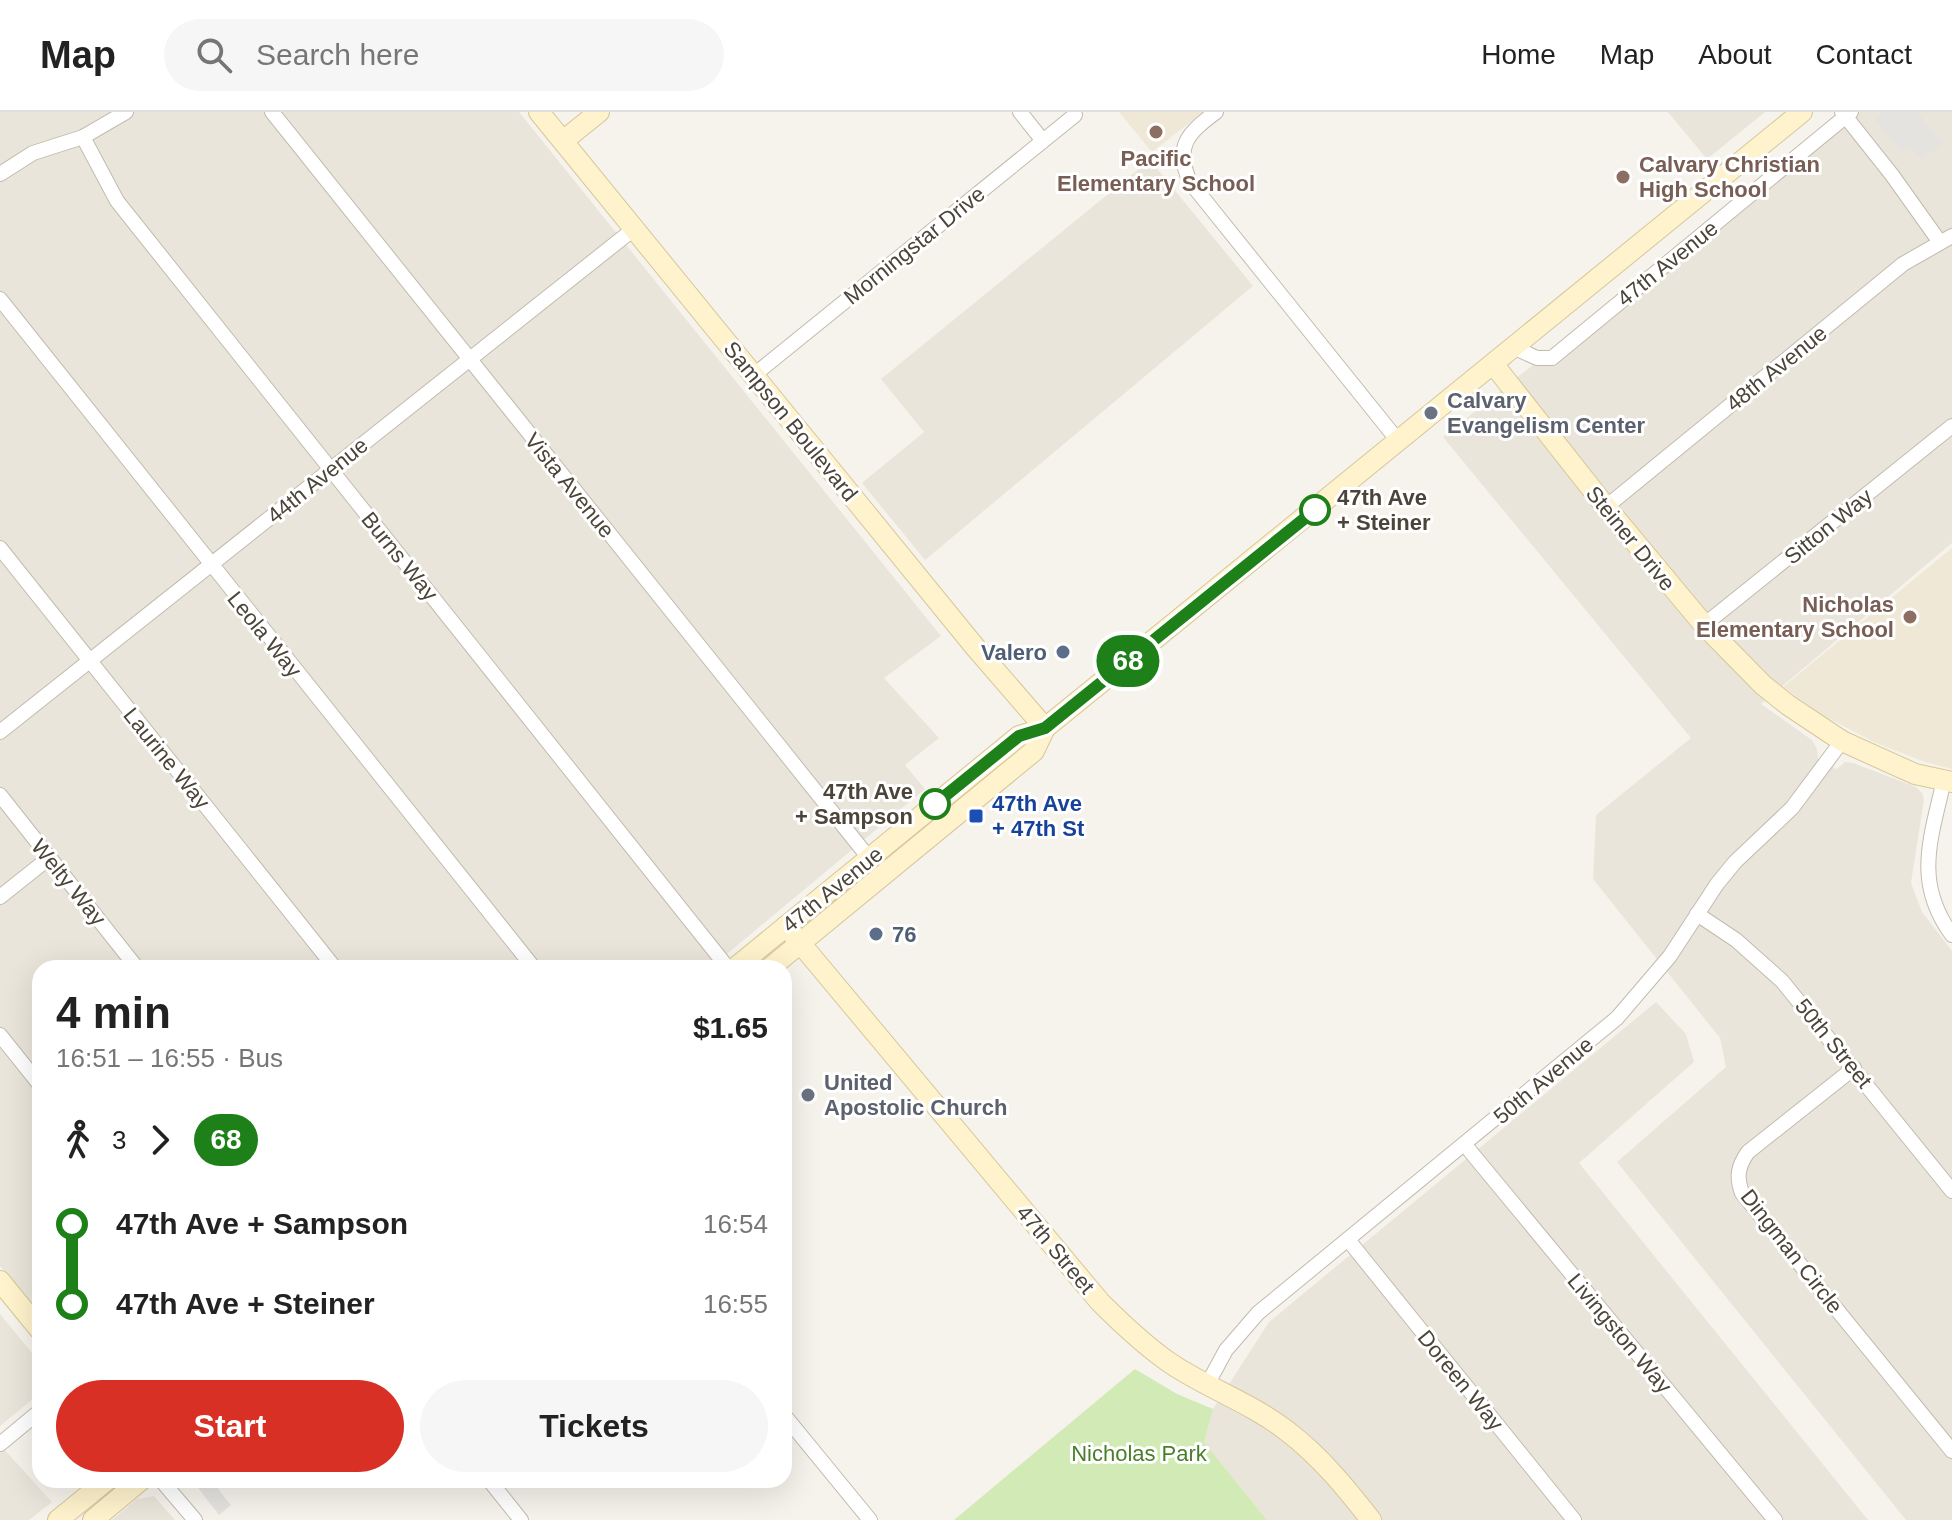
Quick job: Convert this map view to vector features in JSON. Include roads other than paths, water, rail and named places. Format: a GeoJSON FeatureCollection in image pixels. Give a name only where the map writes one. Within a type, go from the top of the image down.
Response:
{"type":"FeatureCollection","features":[{"type":"Feature","properties":{"kind":"street"},"geometry":{"type":"LineString","coordinates":[[0,174],[33,153],[83,137],[126,112]]}},
{"type":"Feature","properties":{"kind":"street","name":"Vista Avenue"},"geometry":{"type":"LineString","coordinates":[[272,112],[869,858]]}},
{"type":"Feature","properties":{"kind":"street","name":"Sampson Boulevard"},"geometry":{"type":"LineString","coordinates":[[539,112],[975,647],[1045,728]]}},
{"type":"Feature","properties":{"kind":"street"},"geometry":{"type":"LineString","coordinates":[[563,141],[599,112]]}},
{"type":"Feature","properties":{"kind":"street"},"geometry":{"type":"LineString","coordinates":[[1020,112],[1043,141]]}},
{"type":"Feature","properties":{"kind":"street"},"geometry":{"type":"LineString","coordinates":[[1216,112],[1196,125],[1186,141],[1183,160],[1190,182],[1399,442]]}},
{"type":"Feature","properties":{"kind":"street","name":"47th Avenue"},"geometry":{"type":"LineString","coordinates":[[745,960],[1019,736],[1045,728],[1802,112]]}},
{"type":"Feature","properties":{"kind":"street"},"geometry":{"type":"LineString","coordinates":[[1846,113],[1892,175],[1945,238]]}},
{"type":"Feature","properties":{"kind":"street","name":"47th Avenue"},"geometry":{"type":"LineString","coordinates":[[1515,348],[1537,358],[1552,358],[1846,113]]}},
{"type":"Feature","properties":{"kind":"street","name":"Morningstar Drive"},"geometry":{"type":"LineString","coordinates":[[754,375],[1075,115]]}},
{"type":"Feature","properties":{"kind":"street","name":"Burns Way"},"geometry":{"type":"LineString","coordinates":[[83,137],[117,201],[722,960]]}},
{"type":"Feature","properties":{"kind":"street","name":"44th Avenue"},"geometry":{"type":"LineString","coordinates":[[0,732],[635,228]]}},
{"type":"Feature","properties":{"kind":"street","name":"48th Avenue"},"geometry":{"type":"LineString","coordinates":[[1606,507],[1903,264],[1945,238]]}},
{"type":"Feature","properties":{"kind":"street","name":"Leola Way"},"geometry":{"type":"LineString","coordinates":[[0,299],[528,960]]}},
{"type":"Feature","properties":{"kind":"street","name":"Steiner Drive"},"geometry":{"type":"LineString","coordinates":[[1494,365],[1704,625],[1763,685],[1842,741],[1915,774],[1948,781]]}},
{"type":"Feature","properties":{"kind":"street","name":"Sitton Way"},"geometry":{"type":"LineString","coordinates":[[1704,625],[1952,426]]}},
{"type":"Feature","properties":{"kind":"street","name":"Laurine Way"},"geometry":{"type":"LineString","coordinates":[[0,548],[329,960]]}},
{"type":"Feature","properties":{"kind":"street","name":"47th Avenue"},"geometry":{"type":"LineString","coordinates":[[780,960],[1034,751],[1045,728]]}},
{"type":"Feature","properties":{"kind":"street","name":"50th Avenue"},"geometry":{"type":"LineString","coordinates":[[1208,1383],[1226,1350],[1258,1313],[1617,1018],[1652,980],[1735,862],[1792,808],[1842,741]]}},
{"type":"Feature","properties":{"kind":"street"},"geometry":{"type":"LineString","coordinates":[[1948,781],[1927,866],[1936,910],[1952,935]]}},
{"type":"Feature","properties":{"kind":"street","name":"Welty Way"},"geometry":{"type":"LineString","coordinates":[[0,795],[131,960]]}},
{"type":"Feature","properties":{"kind":"street"},"geometry":{"type":"LineString","coordinates":[[0,897],[49,858]]}},
{"type":"Feature","properties":{"kind":"street","name":"50th Street"},"geometry":{"type":"LineString","coordinates":[[1697,914],[1760,959],[1793,992],[1952,1191]]}},
{"type":"Feature","properties":{"kind":"street","name":"47th Street"},"geometry":{"type":"LineString","coordinates":[[786,926],[1100,1302],[1145,1345],[1172,1364],[1290,1433],[1334,1475],[1371,1520]]}},
{"type":"Feature","properties":{"kind":"street"},"geometry":{"type":"LineString","coordinates":[[0,1035],[32,1075]]}},
{"type":"Feature","properties":{"kind":"street","name":"Dingman Circle"},"geometry":{"type":"LineString","coordinates":[[1854,1068],[1748,1152],[1741,1161],[1738,1181],[1742,1193],[1952,1451]]}},
{"type":"Feature","properties":{"kind":"street","name":"Livingston Way"},"geometry":{"type":"LineString","coordinates":[[1465,1145],[1775,1520]]}},
{"type":"Feature","properties":{"kind":"street","name":"Doreen Way"},"geometry":{"type":"LineString","coordinates":[[1349,1241],[1574,1520]]}},
{"type":"Feature","properties":{"kind":"street"},"geometry":{"type":"LineString","coordinates":[[0,1281],[32,1320]]}},
{"type":"Feature","properties":{"kind":"street"},"geometry":{"type":"LineString","coordinates":[[0,1444],[32,1418]]}},
{"type":"Feature","properties":{"kind":"street"},"geometry":{"type":"LineString","coordinates":[[792,1425],[870,1520]]}},
{"type":"Feature","properties":{"kind":"street"},"geometry":{"type":"LineString","coordinates":[[58,1520],[97,1488]]}},
{"type":"Feature","properties":{"kind":"street"},"geometry":{"type":"LineString","coordinates":[[93,1520],[131,1488]]}},
{"type":"Feature","properties":{"kind":"street"},"geometry":{"type":"LineString","coordinates":[[168,1488],[195,1520]]}},
{"type":"Feature","properties":{"kind":"street"},"geometry":{"type":"LineString","coordinates":[[495,1488],[521,1520]]}},
{"type":"Feature","properties":{"kind":"place","name":"Pacific Elementary School"},"geometry":{"type":"Point","coordinates":[1156,132]}},
{"type":"Feature","properties":{"kind":"place","name":"Calvary Christian High School"},"geometry":{"type":"Point","coordinates":[1623,177]}},
{"type":"Feature","properties":{"kind":"place","name":"Calvary Evangelism Center"},"geometry":{"type":"Point","coordinates":[1431,413]}},
{"type":"Feature","properties":{"kind":"place","name":"47th Ave + Steiner"},"geometry":{"type":"Point","coordinates":[1315,510]}},
{"type":"Feature","properties":{"kind":"place","name":"Nicholas Elementary School"},"geometry":{"type":"Point","coordinates":[1910,617]}},
{"type":"Feature","properties":{"kind":"place","name":"Valero"},"geometry":{"type":"Point","coordinates":[1063,652]}},
{"type":"Feature","properties":{"kind":"place","name":"47th Ave + Sampson"},"geometry":{"type":"Point","coordinates":[935,804]}},
{"type":"Feature","properties":{"kind":"place","name":"47th Ave + 47th St"},"geometry":{"type":"Point","coordinates":[976,816]}},
{"type":"Feature","properties":{"kind":"place","name":"76"},"geometry":{"type":"Point","coordinates":[876,934]}},
{"type":"Feature","properties":{"kind":"place","name":"United Apostolic Church"},"geometry":{"type":"Point","coordinates":[808,1095]}},
{"type":"Feature","properties":{"kind":"park label","name":"Nicholas Park"},"geometry":{"type":"Point","coordinates":[1139,1453]}}]}
